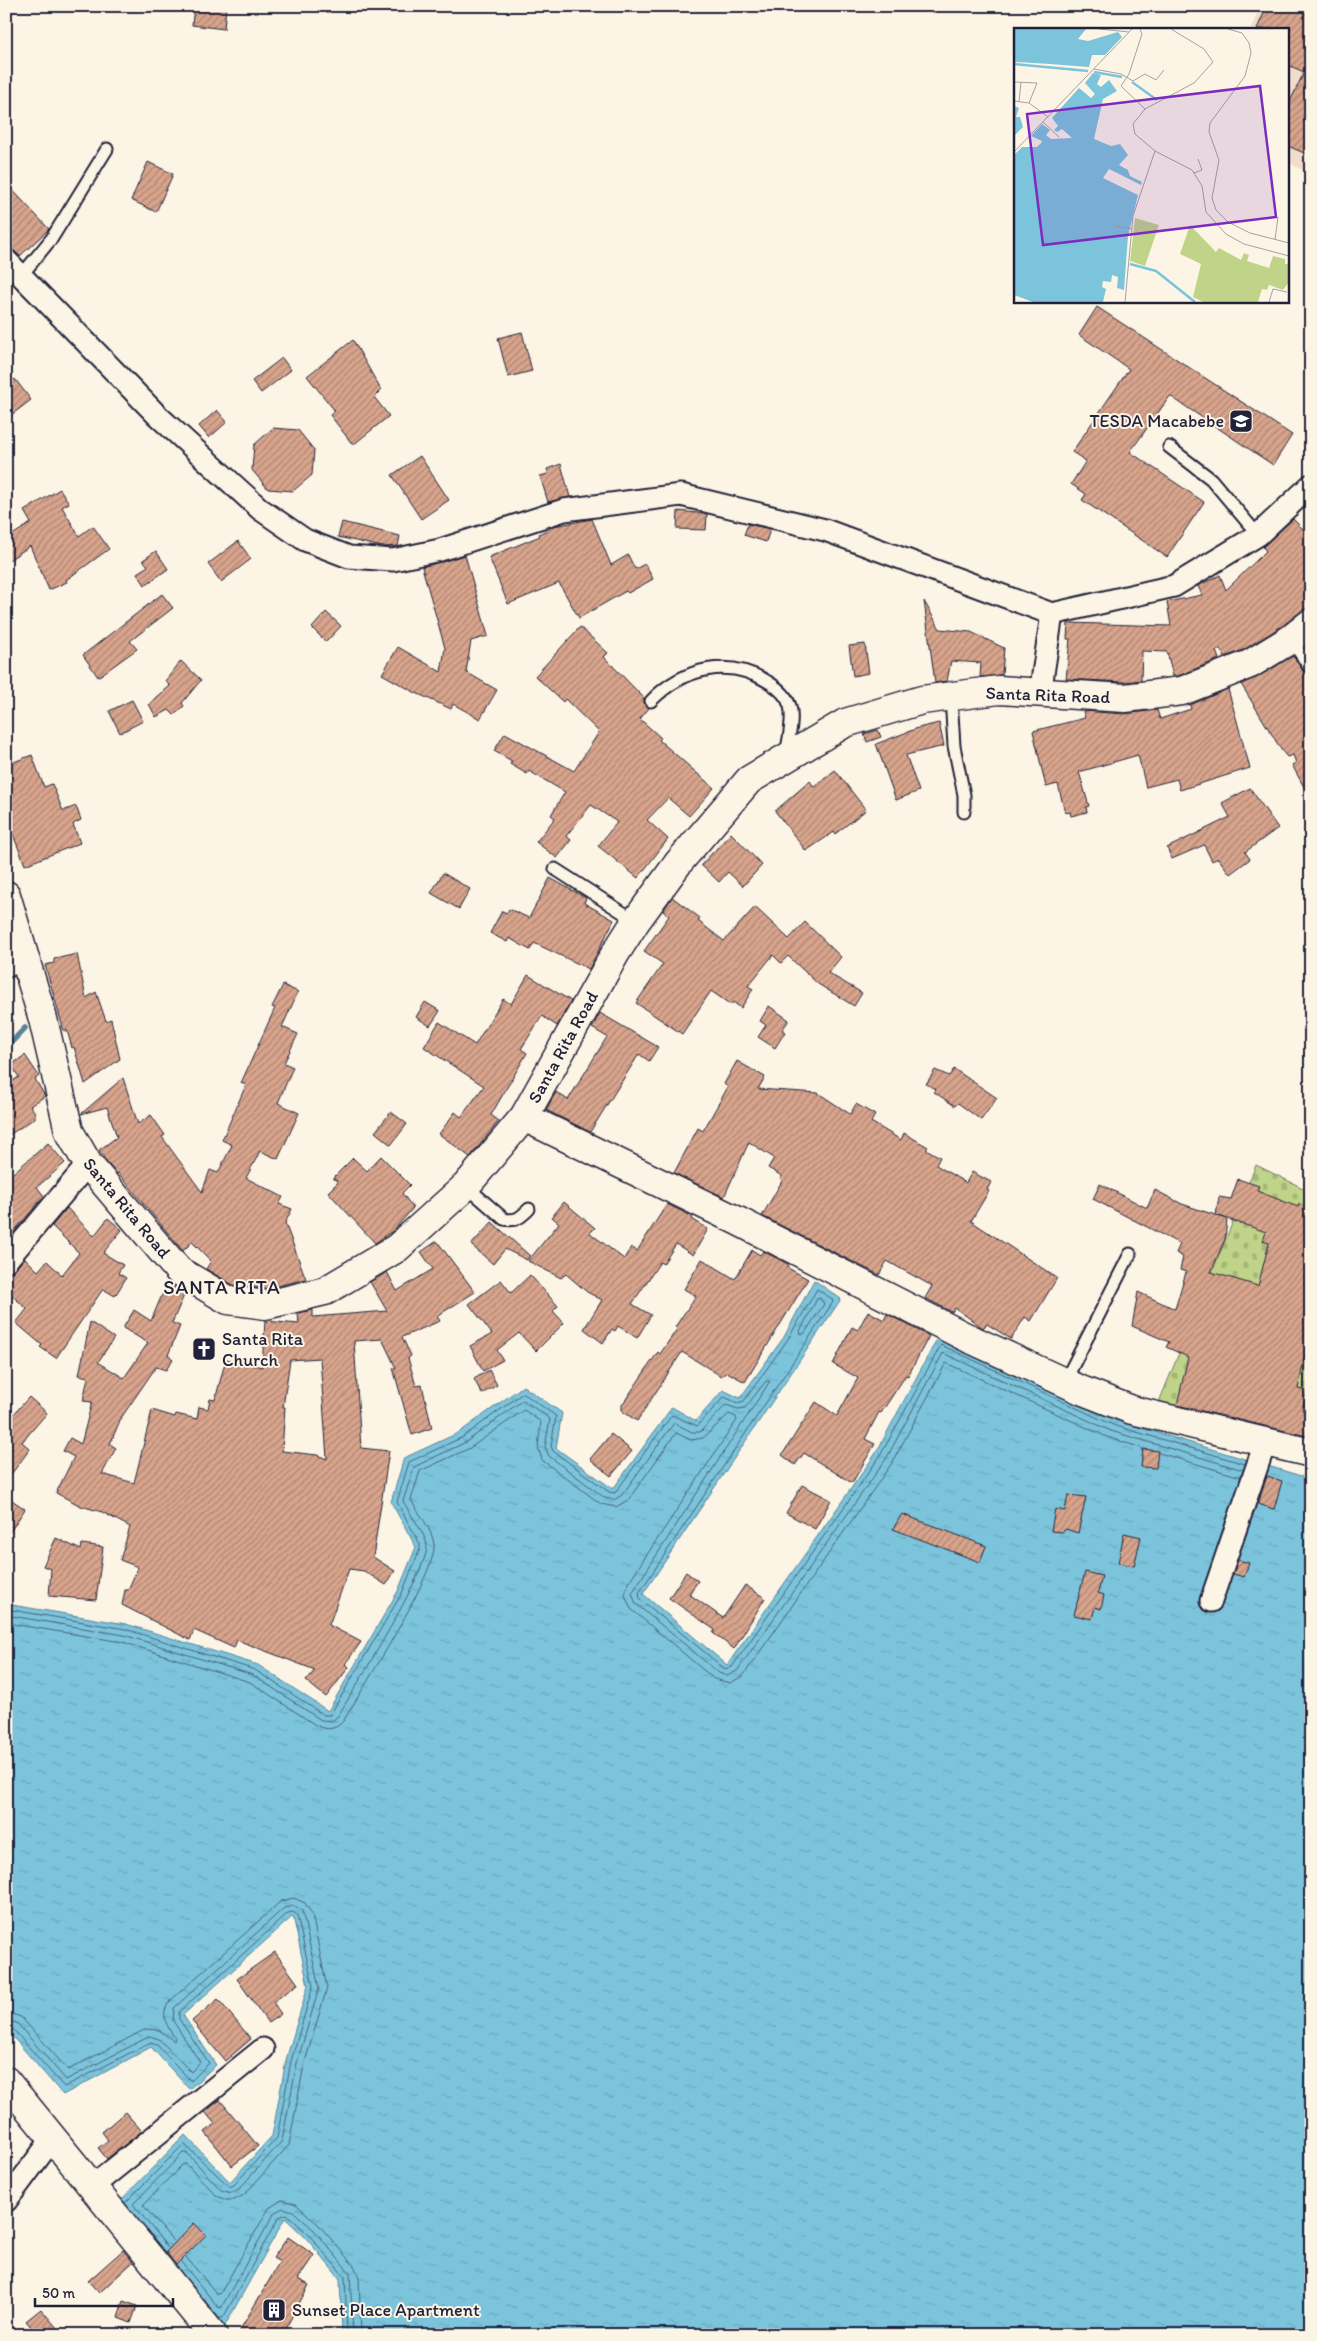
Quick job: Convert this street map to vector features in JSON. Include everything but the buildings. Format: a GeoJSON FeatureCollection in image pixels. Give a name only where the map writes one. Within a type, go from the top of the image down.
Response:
{"type":"FeatureCollection","features":[{"type":"Feature","properties":{"kind":"street"},"geometry":{"type":"LineString","coordinates":[[6,260],[157,415],[260,509],[305,540],[349,556],[393,560],[440,550],[564,510],[681,495],[825,530],[1052,614],[1174,586],[1258,535],[1311,485]]}},
{"type":"Feature","properties":{"kind":"street"},"geometry":{"type":"LineString","coordinates":[[1040,694],[1052,614]]}},
{"type":"Feature","properties":{"kind":"street","name":"Santa Rita Road"},"geometry":{"type":"LineString","coordinates":[[6,895],[16,968],[43,1019],[69,1131],[88,1164],[179,1270],[228,1300],[266,1305],[325,1291],[333,1287],[397,1248],[466,1186],[524,1117],[636,921],[679,862],[749,780],[786,756],[845,723],[922,700],[999,690],[1125,698],[1182,691],[1250,664],[1301,631]]}},
{"type":"Feature","properties":{"kind":"street"},"geometry":{"type":"LineString","coordinates":[[524,1117],[738,1221],[964,1336],[1064,1383],[1132,1410],[1311,1453]]}},
{"type":"Feature","properties":{"kind":"street"},"geometry":{"type":"LineString","coordinates":[[6,1261],[88,1164]]}},
{"type":"Feature","properties":{"kind":"street"},"geometry":{"type":"LineString","coordinates":[[1211,1601],[1266,1442]]}},
{"type":"Feature","properties":{"kind":"street"},"geometry":{"type":"LineString","coordinates":[[93,2186],[262,2048]]}},
{"type":"Feature","properties":{"kind":"street"},"geometry":{"type":"LineString","coordinates":[[6,2081],[213,2335]]}},
{"type":"Feature","properties":{"kind":"street"},"geometry":{"type":"LineString","coordinates":[[6,2201],[53,2138]]}},
{"type":"Feature","properties":{"kind":"lane"},"geometry":{"type":"LineString","coordinates":[[21,276],[52,238],[107,149]]}},
{"type":"Feature","properties":{"kind":"lane"},"geometry":{"type":"LineString","coordinates":[[1169,446],[1211,479],[1258,535]]}},
{"type":"Feature","properties":{"kind":"lane"},"geometry":{"type":"LineString","coordinates":[[1301,631],[1311,670]]}},
{"type":"Feature","properties":{"kind":"lane"},"geometry":{"type":"LineString","coordinates":[[651,701],[664,688],[695,672],[727,667],[760,676],[780,690],[790,706],[786,756]]}},
{"type":"Feature","properties":{"kind":"lane"},"geometry":{"type":"LineString","coordinates":[[951,695],[954,746],[964,795],[964,812]]}},
{"type":"Feature","properties":{"kind":"lane"},"geometry":{"type":"LineString","coordinates":[[555,869],[636,921]]}},
{"type":"Feature","properties":{"kind":"lane"},"geometry":{"type":"LineString","coordinates":[[466,1186],[504,1219],[512,1221],[519,1219],[529,1209]]}},
{"type":"Feature","properties":{"kind":"lane"},"geometry":{"type":"LineString","coordinates":[[1064,1383],[1130,1254]]}},
{"type":"Feature","properties":{"kind":"shaded area"},"geometry":{"type":"Polygon","coordinates":[[[1260,6],[1311,6],[1311,175],[1290,163],[1290,28],[1251,28],[1260,6]]]}},
{"type":"Feature","properties":{"kind":"green space"},"geometry":{"type":"Polygon","coordinates":[[[1256,1165],[1311,1192],[1311,1436],[1159,1402],[1256,1165]]]}},
{"type":"Feature","properties":{"kind":"water"},"geometry":{"type":"Polygon","coordinates":[[[814,1280],[841,1299],[643,1594],[727,1665],[876,1453],[938,1337],[1115,1420],[1311,1479],[1311,2335],[342,2335],[340,2279],[306,2238],[285,2218],[223,2329],[117,2204],[185,2135],[230,2182],[272,2136],[286,2060],[308,1985],[293,1916],[183,2015],[216,2065],[189,2089],[151,2047],[63,2095],[6,2029],[6,1604],[126,1624],[258,1665],[328,1711],[398,1591],[416,1547],[391,1502],[404,1458],[460,1432],[523,1386],[562,1413],[556,1448],[613,1489],[672,1407],[696,1421],[723,1390],[740,1398],[784,1337],[814,1280]]]}},
{"type":"Feature","properties":{"kind":"waterway"},"geometry":{"type":"LineString","coordinates":[[6,1048],[25,1028]]}},
{"type":"Feature","properties":{"kind":"place","name":"TESDA Macabebe"},"geometry":{"type":"Point","coordinates":[1241,421]}},
{"type":"Feature","properties":{"kind":"place","name":"Santa Rita Church"},"geometry":{"type":"Point","coordinates":[204,1349]}},
{"type":"Feature","properties":{"kind":"place","name":"Sunset Place Apartment"},"geometry":{"type":"Point","coordinates":[274,2310]}},
{"type":"Feature","properties":{"kind":"district","name":"SANTA RITA"},"geometry":{"type":"Point","coordinates":[222,1287]}}]}
